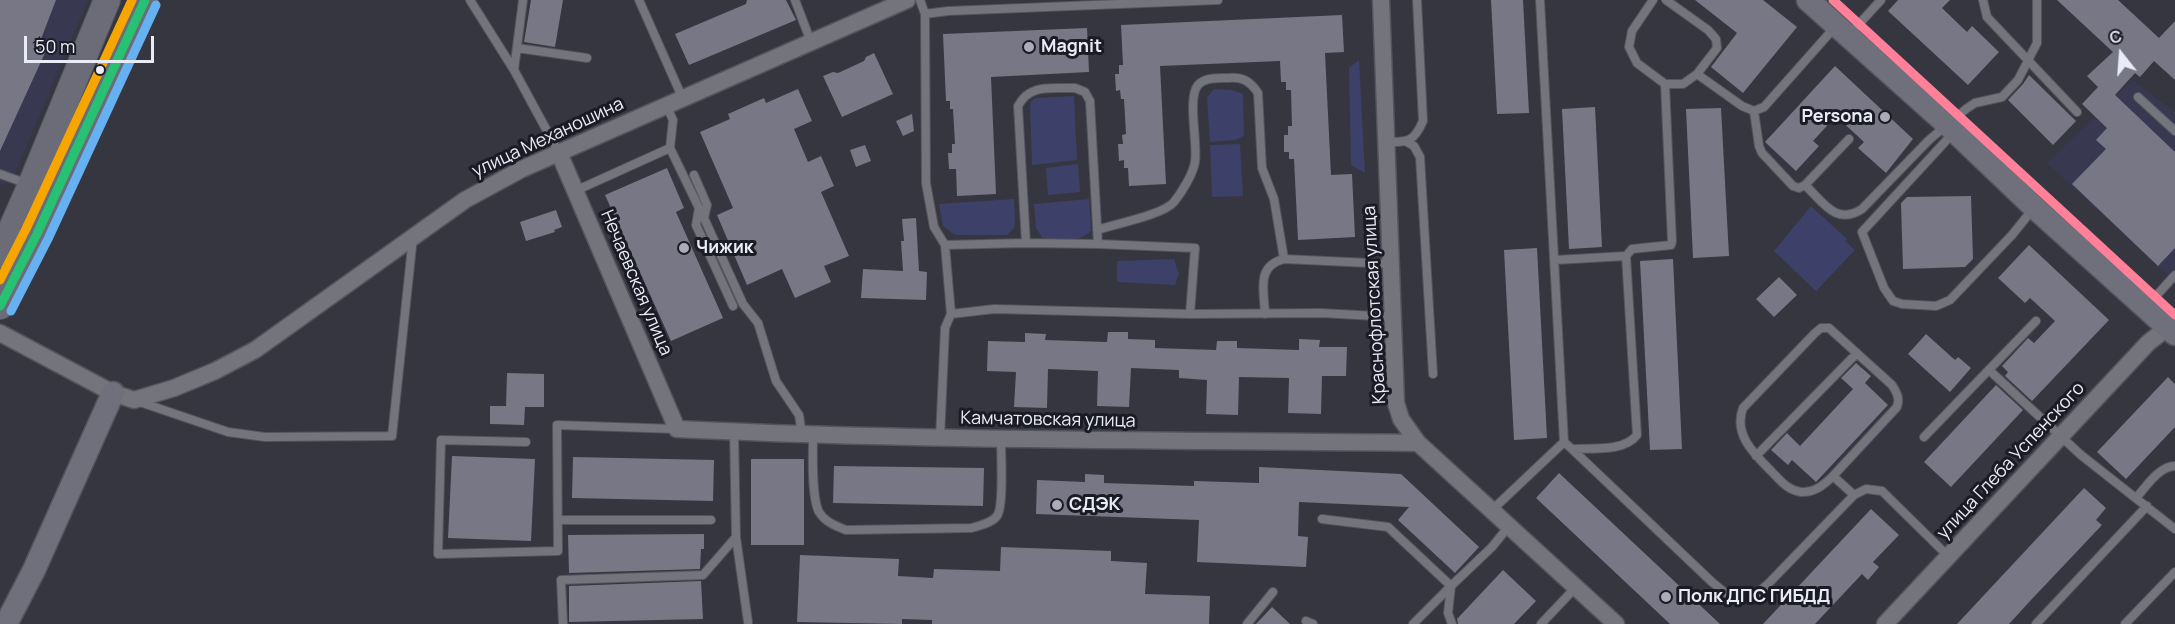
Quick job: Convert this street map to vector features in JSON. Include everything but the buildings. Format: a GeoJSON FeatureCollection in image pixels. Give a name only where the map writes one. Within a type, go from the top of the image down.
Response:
{"type":"FeatureCollection","features":[{"type":"Feature","properties":{"kind":"main road"},"geometry":{"type":"LineString","coordinates":[[0,255],[107,0]]}},
{"type":"Feature","properties":{"kind":"main road"},"geometry":{"type":"LineString","coordinates":[[0,306],[38,234],[144,0]]}},
{"type":"Feature","properties":{"kind":"main road"},"geometry":{"type":"LineString","coordinates":[[1808,0],[1952,128],[2034,207],[2171,330]]}},
{"type":"Feature","properties":{"kind":"main road"},"geometry":{"type":"LineString","coordinates":[[6,624],[123,397]]}},
{"type":"Feature","properties":{"kind":"street","name":"улица Механошина"},"geometry":{"type":"LineString","coordinates":[[123,397],[174,388],[215,371],[255,350],[465,200],[522,169],[907,0]]}},
{"type":"Feature","properties":{"kind":"street","name":"Краснофлотская улица"},"geometry":{"type":"LineString","coordinates":[[1381,0],[1396,403],[1401,419],[1418,443],[1616,624]]}},
{"type":"Feature","properties":{"kind":"street","name":"Нечаевская улица"},"geometry":{"type":"LineString","coordinates":[[559,153],[677,429]]}},
{"type":"Feature","properties":{"kind":"street","name":"улица Глеба Успенского"},"geometry":{"type":"LineString","coordinates":[[1887,623],[2148,343],[2171,330]]}},
{"type":"Feature","properties":{"kind":"street"},"geometry":{"type":"LineString","coordinates":[[0,333],[123,397]]}},
{"type":"Feature","properties":{"kind":"street","name":"Камчатовская улица"},"geometry":{"type":"LineString","coordinates":[[677,429],[1001,440],[1418,443]]}},
{"type":"Feature","properties":{"kind":"lane"},"geometry":{"type":"LineString","coordinates":[[470,0],[514,70],[559,153]]}},
{"type":"Feature","properties":{"kind":"lane"},"geometry":{"type":"LineString","coordinates":[[514,70],[522,0]]}},
{"type":"Feature","properties":{"kind":"lane"},"geometry":{"type":"LineString","coordinates":[[639,0],[682,97]]}},
{"type":"Feature","properties":{"kind":"lane"},"geometry":{"type":"LineString","coordinates":[[795,0],[811,42]]}},
{"type":"Feature","properties":{"kind":"lane"},"geometry":{"type":"LineString","coordinates":[[920,0],[925,14],[926,183],[934,227],[945,245],[951,314],[945,328],[940,438]]}},
{"type":"Feature","properties":{"kind":"lane"},"geometry":{"type":"LineString","coordinates":[[925,14],[948,11],[1218,0]]}},
{"type":"Feature","properties":{"kind":"lane"},"geometry":{"type":"LineString","coordinates":[[1407,142],[1418,134],[1423,121],[1417,0]]}},
{"type":"Feature","properties":{"kind":"lane"},"geometry":{"type":"LineString","coordinates":[[1540,0],[1564,442],[1734,600]]}},
{"type":"Feature","properties":{"kind":"lane"},"geometry":{"type":"LineString","coordinates":[[1653,0],[1632,31],[1629,47],[1637,63],[1665,84],[1683,84],[1697,74],[1717,48],[1716,39],[1708,30],[1666,0]]}},
{"type":"Feature","properties":{"kind":"lane"},"geometry":{"type":"LineString","coordinates":[[1697,74],[1742,106],[1755,111],[1764,107],[1842,31],[1881,0]]}},
{"type":"Feature","properties":{"kind":"lane"},"geometry":{"type":"LineString","coordinates":[[1983,0],[1987,17],[2077,112]]}},
{"type":"Feature","properties":{"kind":"lane"},"geometry":{"type":"LineString","coordinates":[[2034,207],[2004,243],[1950,300],[1936,306],[1902,304],[1893,301],[1884,288],[1862,232],[1975,103],[2002,97],[2018,80],[2037,43],[2037,0]]}},
{"type":"Feature","properties":{"kind":"lane"},"geometry":{"type":"LineString","coordinates":[[517,48],[587,58]]}},
{"type":"Feature","properties":{"kind":"lane"},"geometry":{"type":"LineString","coordinates":[[1097,230],[1165,210],[1174,202],[1195,164],[1197,144],[1193,96],[1199,84],[1210,79],[1240,77],[1251,83],[1258,93],[1262,168],[1274,200],[1284,260]]}},
{"type":"Feature","properties":{"kind":"lane"},"geometry":{"type":"LineString","coordinates":[[1572,449],[1623,446],[1632,442],[1637,435],[1626,256],[1632,249],[1666,247],[1671,245],[1672,241],[1665,84]]}},
{"type":"Feature","properties":{"kind":"lane"},"geometry":{"type":"LineString","coordinates":[[1026,243],[1018,106],[1024,95],[1035,90],[1076,88],[1085,92],[1090,101],[1098,244]]}},
{"type":"Feature","properties":{"kind":"lane"},"geometry":{"type":"LineString","coordinates":[[2138,97],[2175,131]]}},
{"type":"Feature","properties":{"kind":"lane"},"geometry":{"type":"LineString","coordinates":[[665,105],[673,120],[670,148],[699,208],[696,225],[733,306]]}},
{"type":"Feature","properties":{"kind":"lane"},"geometry":{"type":"LineString","coordinates":[[1755,111],[1759,146],[1762,153],[1792,186],[1799,188],[1805,185],[1849,139]]}},
{"type":"Feature","properties":{"kind":"lane"},"geometry":{"type":"LineString","coordinates":[[1805,185],[1834,213],[1843,216],[1854,214],[1929,140],[1952,128]]}},
{"type":"Feature","properties":{"kind":"lane"},"geometry":{"type":"LineString","coordinates":[[1387,142],[1407,142],[1414,146],[1420,157],[1433,374]]}},
{"type":"Feature","properties":{"kind":"lane"},"geometry":{"type":"LineString","coordinates":[[575,191],[670,148]]}},
{"type":"Feature","properties":{"kind":"lane"},"geometry":{"type":"LineString","coordinates":[[0,174],[31,185]]}},
{"type":"Feature","properties":{"kind":"lane"},"geometry":{"type":"LineString","coordinates":[[694,175],[707,205],[704,218],[743,304],[758,323],[776,381],[799,415],[808,435],[815,501],[819,513],[831,525],[846,530],[971,528],[984,525],[997,516],[1001,504],[1001,440]]}},
{"type":"Feature","properties":{"kind":"lane"},"geometry":{"type":"LineString","coordinates":[[123,397],[228,432],[265,437],[392,436],[413,237]]}},
{"type":"Feature","properties":{"kind":"lane"},"geometry":{"type":"LineString","coordinates":[[945,245],[1026,243],[1195,248],[1190,314]]}},
{"type":"Feature","properties":{"kind":"lane"},"geometry":{"type":"LineString","coordinates":[[1555,260],[1626,256]]}},
{"type":"Feature","properties":{"kind":"lane"},"geometry":{"type":"LineString","coordinates":[[1265,314],[1264,275],[1267,267],[1275,262],[1284,260],[1392,264]]}},
{"type":"Feature","properties":{"kind":"lane"},"geometry":{"type":"LineString","coordinates":[[2146,307],[2175,275]]}},
{"type":"Feature","properties":{"kind":"lane"},"geometry":{"type":"LineString","coordinates":[[951,314],[994,309],[1394,317]]}},
{"type":"Feature","properties":{"kind":"lane"},"geometry":{"type":"LineString","coordinates":[[1924,437],[2036,321]]}},
{"type":"Feature","properties":{"kind":"lane"},"geometry":{"type":"LineString","coordinates":[[1821,328],[1829,328],[1857,353],[1892,385],[1899,400],[1897,407],[1833,476],[1817,489],[1802,492],[1789,489],[1756,456],[1745,440],[1739,416],[1743,408],[1821,328]]}},
{"type":"Feature","properties":{"kind":"lane"},"geometry":{"type":"LineString","coordinates":[[1756,456],[1857,353]]}},
{"type":"Feature","properties":{"kind":"lane"},"geometry":{"type":"LineString","coordinates":[[1989,370],[2061,437],[2175,528]]}},
{"type":"Feature","properties":{"kind":"lane"},"geometry":{"type":"LineString","coordinates":[[526,442],[441,440],[438,554],[558,551],[557,424],[677,429]]}},
{"type":"Feature","properties":{"kind":"lane"},"geometry":{"type":"LineString","coordinates":[[734,431],[736,537],[748,622]]}},
{"type":"Feature","properties":{"kind":"lane"},"geometry":{"type":"LineString","coordinates":[[1492,510],[1564,442]]}},
{"type":"Feature","properties":{"kind":"lane"},"geometry":{"type":"LineString","coordinates":[[2136,498],[2160,472],[2170,466],[2175,466]]}},
{"type":"Feature","properties":{"kind":"lane"},"geometry":{"type":"LineString","coordinates":[[1833,476],[1854,495]]}},
{"type":"Feature","properties":{"kind":"lane"},"geometry":{"type":"LineString","coordinates":[[1752,598],[1854,495],[1866,489],[1882,491],[1948,556]]}},
{"type":"Feature","properties":{"kind":"lane"},"geometry":{"type":"LineString","coordinates":[[2036,624],[2147,506]]}},
{"type":"Feature","properties":{"kind":"lane"},"geometry":{"type":"LineString","coordinates":[[1322,519],[1388,527],[1451,586]]}},
{"type":"Feature","properties":{"kind":"lane"},"geometry":{"type":"LineString","coordinates":[[558,520],[711,520]]}},
{"type":"Feature","properties":{"kind":"lane"},"geometry":{"type":"LineString","coordinates":[[1413,624],[1492,547],[1509,526]]}},
{"type":"Feature","properties":{"kind":"lane"},"geometry":{"type":"LineString","coordinates":[[563,624],[561,580],[703,575],[736,537]]}},
{"type":"Feature","properties":{"kind":"lane"},"geometry":{"type":"LineString","coordinates":[[2125,624],[2175,572]]}},
{"type":"Feature","properties":{"kind":"lane"},"geometry":{"type":"LineString","coordinates":[[1451,586],[1448,613],[1452,624]]}},
{"type":"Feature","properties":{"kind":"lane"},"geometry":{"type":"LineString","coordinates":[[1541,624],[1576,587]]}},
{"type":"Feature","properties":{"kind":"lane"},"geometry":{"type":"LineString","coordinates":[[1247,624],[1273,592]]}},
{"type":"Feature","properties":{"kind":"shaded area"},"geometry":{"type":"Polygon","coordinates":[[[0,0],[88,0],[11,183],[0,185],[0,0]]]}},
{"type":"Feature","properties":{"kind":"shaded area"},"geometry":{"type":"Polygon","coordinates":[[[1359,60],[1365,173],[1351,165],[1349,68],[1359,60]]]}},
{"type":"Feature","properties":{"kind":"shaded area"},"geometry":{"type":"Polygon","coordinates":[[[2132,80],[2175,112],[2175,282],[2047,163],[2132,80]]]}},
{"type":"Feature","properties":{"kind":"shaded area"},"geometry":{"type":"Polygon","coordinates":[[[1214,89],[1232,90],[1243,94],[1244,136],[1235,140],[1210,142],[1207,97],[1214,89]]]}},
{"type":"Feature","properties":{"kind":"shaded area"},"geometry":{"type":"Polygon","coordinates":[[[1074,96],[1077,160],[1032,165],[1031,101],[1036,98],[1074,96]]]}},
{"type":"Feature","properties":{"kind":"shaded area"},"geometry":{"type":"Polygon","coordinates":[[[1240,144],[1243,196],[1212,197],[1210,145],[1240,144]]]}},
{"type":"Feature","properties":{"kind":"shaded area"},"geometry":{"type":"Polygon","coordinates":[[[1078,164],[1080,192],[1048,195],[1046,168],[1078,164]]]}},
{"type":"Feature","properties":{"kind":"shaded area"},"geometry":{"type":"Polygon","coordinates":[[[1014,199],[1015,224],[1007,235],[957,235],[943,226],[939,204],[1014,199]]]}},
{"type":"Feature","properties":{"kind":"shaded area"},"geometry":{"type":"Polygon","coordinates":[[[1089,199],[1091,231],[1075,239],[1044,240],[1036,228],[1034,204],[1089,199]]]}},
{"type":"Feature","properties":{"kind":"shaded area"},"geometry":{"type":"Polygon","coordinates":[[[1811,206],[1847,239],[1845,241],[1855,250],[1816,291],[1774,251],[1811,206]]]}},
{"type":"Feature","properties":{"kind":"shaded area"},"geometry":{"type":"Polygon","coordinates":[[[1174,259],[1179,274],[1175,285],[1117,282],[1117,261],[1174,259]]]}},
{"type":"Feature","properties":{"kind":"transit line"},"geometry":{"type":"LineString","coordinates":[[0,280],[132,0]]}},
{"type":"Feature","properties":{"kind":"transit line"},"geometry":{"type":"LineString","coordinates":[[0,306],[37,234],[145,0]]}},
{"type":"Feature","properties":{"kind":"transit line"},"geometry":{"type":"LineString","coordinates":[[1833,0],[2175,315]]}},
{"type":"Feature","properties":{"kind":"transit line"},"geometry":{"type":"LineString","coordinates":[[11,311],[48,239],[156,5]]}},
{"type":"Feature","properties":{"kind":"place","name":"Magnit"},"geometry":{"type":"Point","coordinates":[1029,47]}},
{"type":"Feature","properties":{"kind":"place","name":"Persona"},"geometry":{"type":"Point","coordinates":[1885,117]}},
{"type":"Feature","properties":{"kind":"place","name":"Чижик"},"geometry":{"type":"Point","coordinates":[684,248]}},
{"type":"Feature","properties":{"kind":"place","name":"СДЭК"},"geometry":{"type":"Point","coordinates":[1057,505]}},
{"type":"Feature","properties":{"kind":"place","name":"Полк ДПС ГИБДД"},"geometry":{"type":"Point","coordinates":[1666,597]}}]}
